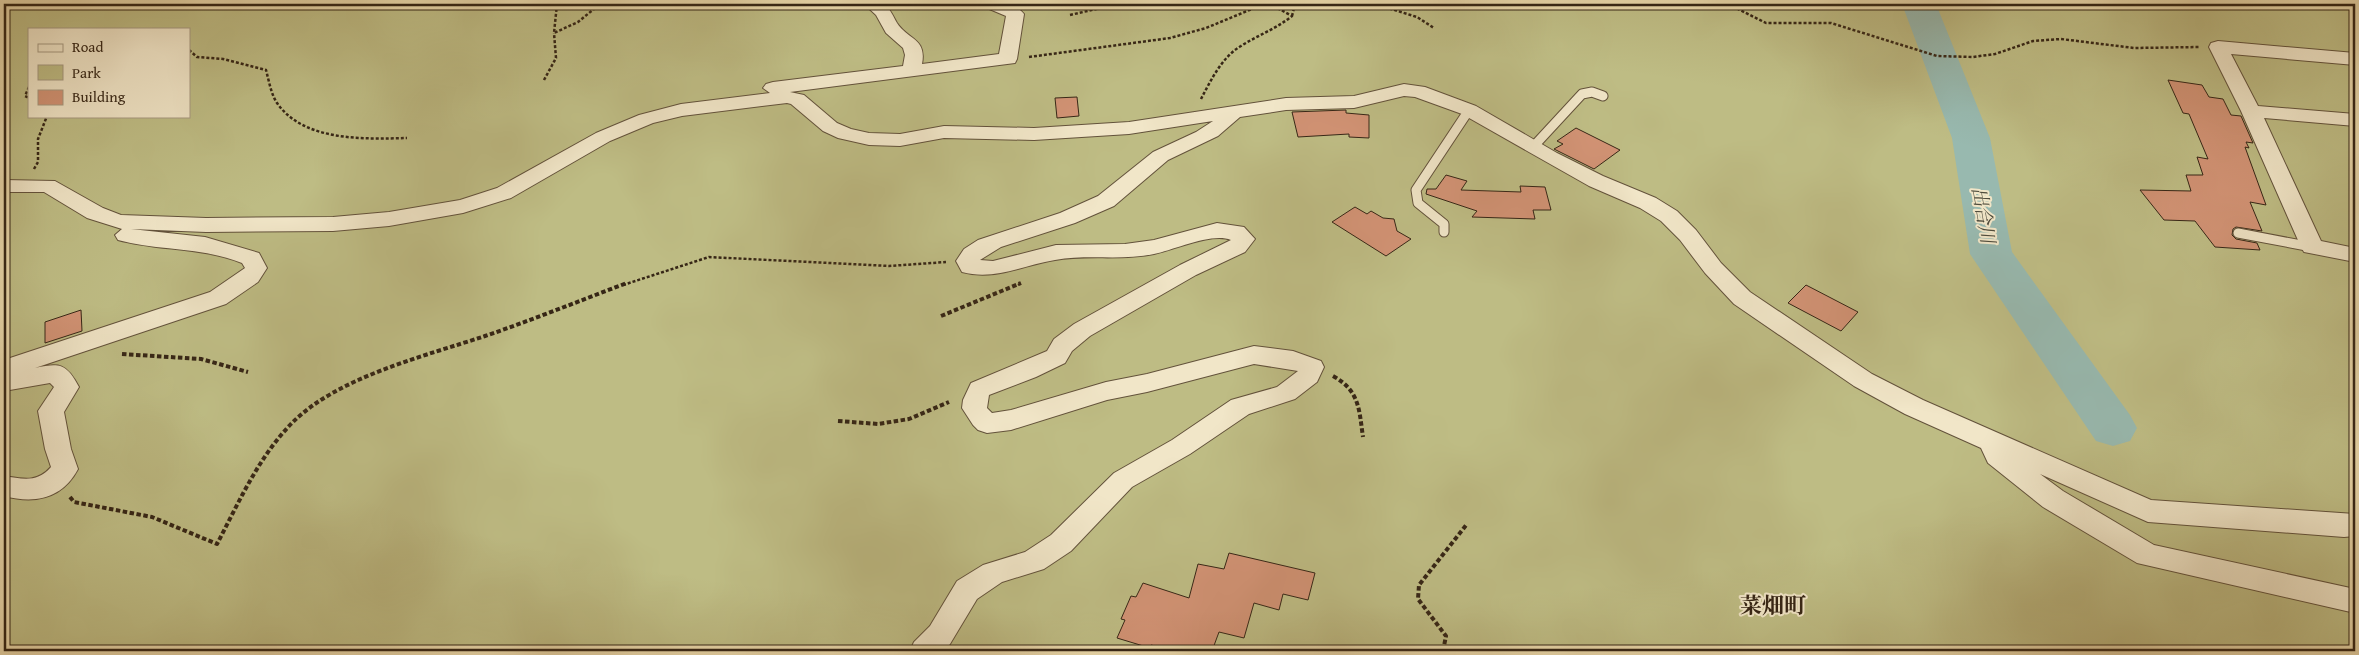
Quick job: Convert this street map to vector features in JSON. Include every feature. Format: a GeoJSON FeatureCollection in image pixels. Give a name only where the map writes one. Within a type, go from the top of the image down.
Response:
{"type":"FeatureCollection","features":[{"type":"Feature","properties":{"kind":"street"},"geometry":{"type":"LineString","coordinates":[[873,4],[885,12],[890,27],[914,46],[916,56],[911,71]]}},
{"type":"Feature","properties":{"kind":"street"},"geometry":{"type":"LineString","coordinates":[[730,104],[745,95],[768,89],[1008,58],[1015,14],[993,4]]}},
{"type":"Feature","properties":{"kind":"street"},"geometry":{"type":"LineString","coordinates":[[2218,47],[2355,59]]}},
{"type":"Feature","properties":{"kind":"street"},"geometry":{"type":"LineString","coordinates":[[2218,47],[2251,111],[2312,247],[2355,255]]}},
{"type":"Feature","properties":{"kind":"street"},"geometry":{"type":"LineString","coordinates":[[4,186],[48,186],[95,213],[118,222],[206,225],[333,224],[389,219],[463,206],[504,192],[602,137],[646,119],[681,110],[787,97],[797,99],[830,127],[845,134],[869,140],[900,140],[944,132],[1034,134],[1129,128],[1286,104],[1354,102],[1404,90],[1418,91],[1470,110],[1596,181],[1648,203],[1669,216],[1713,268],[1742,298],[1831,360],[1863,380],[1914,406],[2148,511],[2257,521],[2355,525]]}},
{"type":"Feature","properties":{"kind":"street"},"geometry":{"type":"LineString","coordinates":[[2251,111],[2355,120]]}},
{"type":"Feature","properties":{"kind":"street"},"geometry":{"type":"LineString","coordinates":[[925,651],[940,635],[967,590],[994,573],[1034,561],[1061,543],[1123,480],[1181,447],[1240,407],[1286,393],[1308,376],[1312,367],[1293,360],[1254,355],[1147,383],[1106,391],[1011,420],[987,423],[976,413],[974,407],[973,401],[980,389],[1027,371],[1056,357],[1063,344],[1082,330],[1188,270],[1237,247],[1244,239],[1236,232],[1217,230],[1154,247],[1125,250],[1056,252],[994,268],[970,267],[967,261],[971,253],[993,243],[1051,224],[1106,201],[1168,152],[1205,136],[1220,127],[1234,112]]}},
{"type":"Feature","properties":{"kind":"street"},"geometry":{"type":"LineString","coordinates":[[4,369],[218,298],[250,277],[256,268],[251,258],[234,251],[195,243],[138,239],[121,233],[118,222]]}},
{"type":"Feature","properties":{"kind":"street"},"geometry":{"type":"LineString","coordinates":[[4,382],[56,373],[67,387],[51,411],[58,448],[65,468],[56,482],[44,488],[25,490],[4,486]]}},
{"type":"Feature","properties":{"kind":"street"},"geometry":{"type":"LineString","coordinates":[[1987,439],[1997,456],[2052,499],[2147,555],[2355,601]]}},
{"type":"Feature","properties":{"kind":"lane"},"geometry":{"type":"LineString","coordinates":[[1534,147],[1582,94],[1592,92],[1603,96]]}},
{"type":"Feature","properties":{"kind":"lane"},"geometry":{"type":"LineString","coordinates":[[1444,232],[1444,224],[1418,203],[1416,190],[1470,110]]}},
{"type":"Feature","properties":{"kind":"lane"},"geometry":{"type":"LineString","coordinates":[[2238,233],[2312,247]]}},
{"type":"Feature","properties":{"kind":"path"},"geometry":{"type":"LineString","coordinates":[[544,80],[558,59],[558,48],[554,33],[557,4]]}},
{"type":"Feature","properties":{"kind":"path"},"geometry":{"type":"LineString","coordinates":[[554,33],[578,22],[600,4]]}},
{"type":"Feature","properties":{"kind":"path"},"geometry":{"type":"LineString","coordinates":[[1070,15],[1118,4]]}},
{"type":"Feature","properties":{"kind":"path"},"geometry":{"type":"LineString","coordinates":[[1008,58],[1078,52],[1172,38],[1224,21],[1264,4]]}},
{"type":"Feature","properties":{"kind":"path"},"geometry":{"type":"LineString","coordinates":[[1270,4],[1292,16]]}},
{"type":"Feature","properties":{"kind":"path"},"geometry":{"type":"LineString","coordinates":[[1197,117],[1198,104],[1210,82],[1239,47],[1282,25],[1292,16],[1295,4]]}},
{"type":"Feature","properties":{"kind":"path"},"geometry":{"type":"LineString","coordinates":[[1375,4],[1416,17],[1434,28]]}},
{"type":"Feature","properties":{"kind":"path"},"geometry":{"type":"LineString","coordinates":[[1728,4],[1766,23],[1830,23],[1937,56],[1974,57],[1995,54],[2033,41],[2060,39],[2134,48],[2218,47]]}},
{"type":"Feature","properties":{"kind":"path"},"geometry":{"type":"LineString","coordinates":[[190,51],[197,57],[224,59],[266,70],[278,104],[298,124],[337,134],[375,139],[407,138]]}},
{"type":"Feature","properties":{"kind":"path"},"geometry":{"type":"LineString","coordinates":[[26,186],[38,162],[38,140],[46,118]]}},
{"type":"Feature","properties":{"kind":"path"},"geometry":{"type":"LineString","coordinates":[[56,482],[74,502],[152,517],[217,544],[261,461],[293,422],[317,403],[375,372],[644,277],[709,257],[762,258],[799,262],[889,266],[967,261]]}},
{"type":"Feature","properties":{"kind":"path"},"geometry":{"type":"LineString","coordinates":[[941,316],[1004,289],[1029,281]]}},
{"type":"Feature","properties":{"kind":"path"},"geometry":{"type":"LineString","coordinates":[[117,353],[201,359],[248,372]]}},
{"type":"Feature","properties":{"kind":"path"},"geometry":{"type":"LineString","coordinates":[[1312,367],[1346,382],[1357,398],[1363,437]]}},
{"type":"Feature","properties":{"kind":"path"},"geometry":{"type":"LineString","coordinates":[[838,422],[878,424],[909,420],[980,389]]}},
{"type":"Feature","properties":{"kind":"path"},"geometry":{"type":"LineString","coordinates":[[1443,651],[1446,636],[1418,599],[1419,585],[1467,524]]}},
{"type":"Feature","properties":{"kind":"green space"},"geometry":{"type":"Polygon","coordinates":[[[4,4],[2355,4],[2355,651],[4,651],[4,4]]]}},
{"type":"Feature","properties":{"kind":"building"},"geometry":{"type":"Polygon","coordinates":[[[2168,80],[2202,85],[2209,97],[2223,99],[2231,115],[2241,116],[2253,143],[2246,142],[2249,148],[2245,147],[2266,205],[2250,202],[2262,231],[2236,227],[2233,229],[2232,235],[2236,239],[2257,243],[2260,250],[2215,247],[2195,221],[2164,220],[2140,190],[2191,191],[2186,175],[2203,175],[2197,157],[2208,159],[2189,114],[2183,113],[2168,80]]]}},
{"type":"Feature","properties":{"kind":"building"},"geometry":{"type":"Polygon","coordinates":[[[1077,97],[1079,116],[1057,118],[1055,98],[1077,97]]]}},
{"type":"Feature","properties":{"kind":"building"},"geometry":{"type":"Polygon","coordinates":[[[1346,110],[1346,113],[1369,115],[1369,138],[1349,137],[1349,134],[1298,137],[1292,112],[1346,110]]]}},
{"type":"Feature","properties":{"kind":"building"},"geometry":{"type":"Polygon","coordinates":[[[1576,128],[1620,150],[1594,169],[1554,149],[1563,144],[1557,141],[1576,128]]]}},
{"type":"Feature","properties":{"kind":"building"},"geometry":{"type":"Polygon","coordinates":[[[1446,175],[1467,181],[1461,190],[1521,192],[1520,186],[1545,187],[1551,210],[1533,210],[1535,219],[1472,217],[1477,211],[1426,194],[1427,189],[1436,189],[1446,175]]]}},
{"type":"Feature","properties":{"kind":"building"},"geometry":{"type":"Polygon","coordinates":[[[1355,207],[1367,214],[1371,211],[1383,218],[1394,219],[1397,231],[1411,239],[1386,256],[1332,222],[1355,207]]]}},
{"type":"Feature","properties":{"kind":"building"},"geometry":{"type":"Polygon","coordinates":[[[1806,285],[1858,312],[1841,331],[1788,303],[1806,285]]]}},
{"type":"Feature","properties":{"kind":"building"},"geometry":{"type":"Polygon","coordinates":[[[81,310],[82,331],[45,343],[45,322],[81,310]]]}},
{"type":"Feature","properties":{"kind":"building"},"geometry":{"type":"Polygon","coordinates":[[[1229,553],[1315,573],[1308,600],[1283,594],[1279,610],[1254,603],[1244,638],[1219,632],[1212,651],[1177,651],[1151,645],[1150,648],[1117,638],[1125,620],[1121,619],[1131,596],[1136,597],[1143,583],[1189,598],[1198,564],[1224,569],[1229,553]]]}},
{"type":"Feature","properties":{"kind":"waterway","name":"出合川"},"geometry":{"type":"LineString","coordinates":[[1919,4],[1971,138],[1991,254],[2113,428]]}},
{"type":"Feature","properties":{"kind":"district","name":"菜畑町"},"geometry":{"type":"Point","coordinates":[1773,605]}}]}
